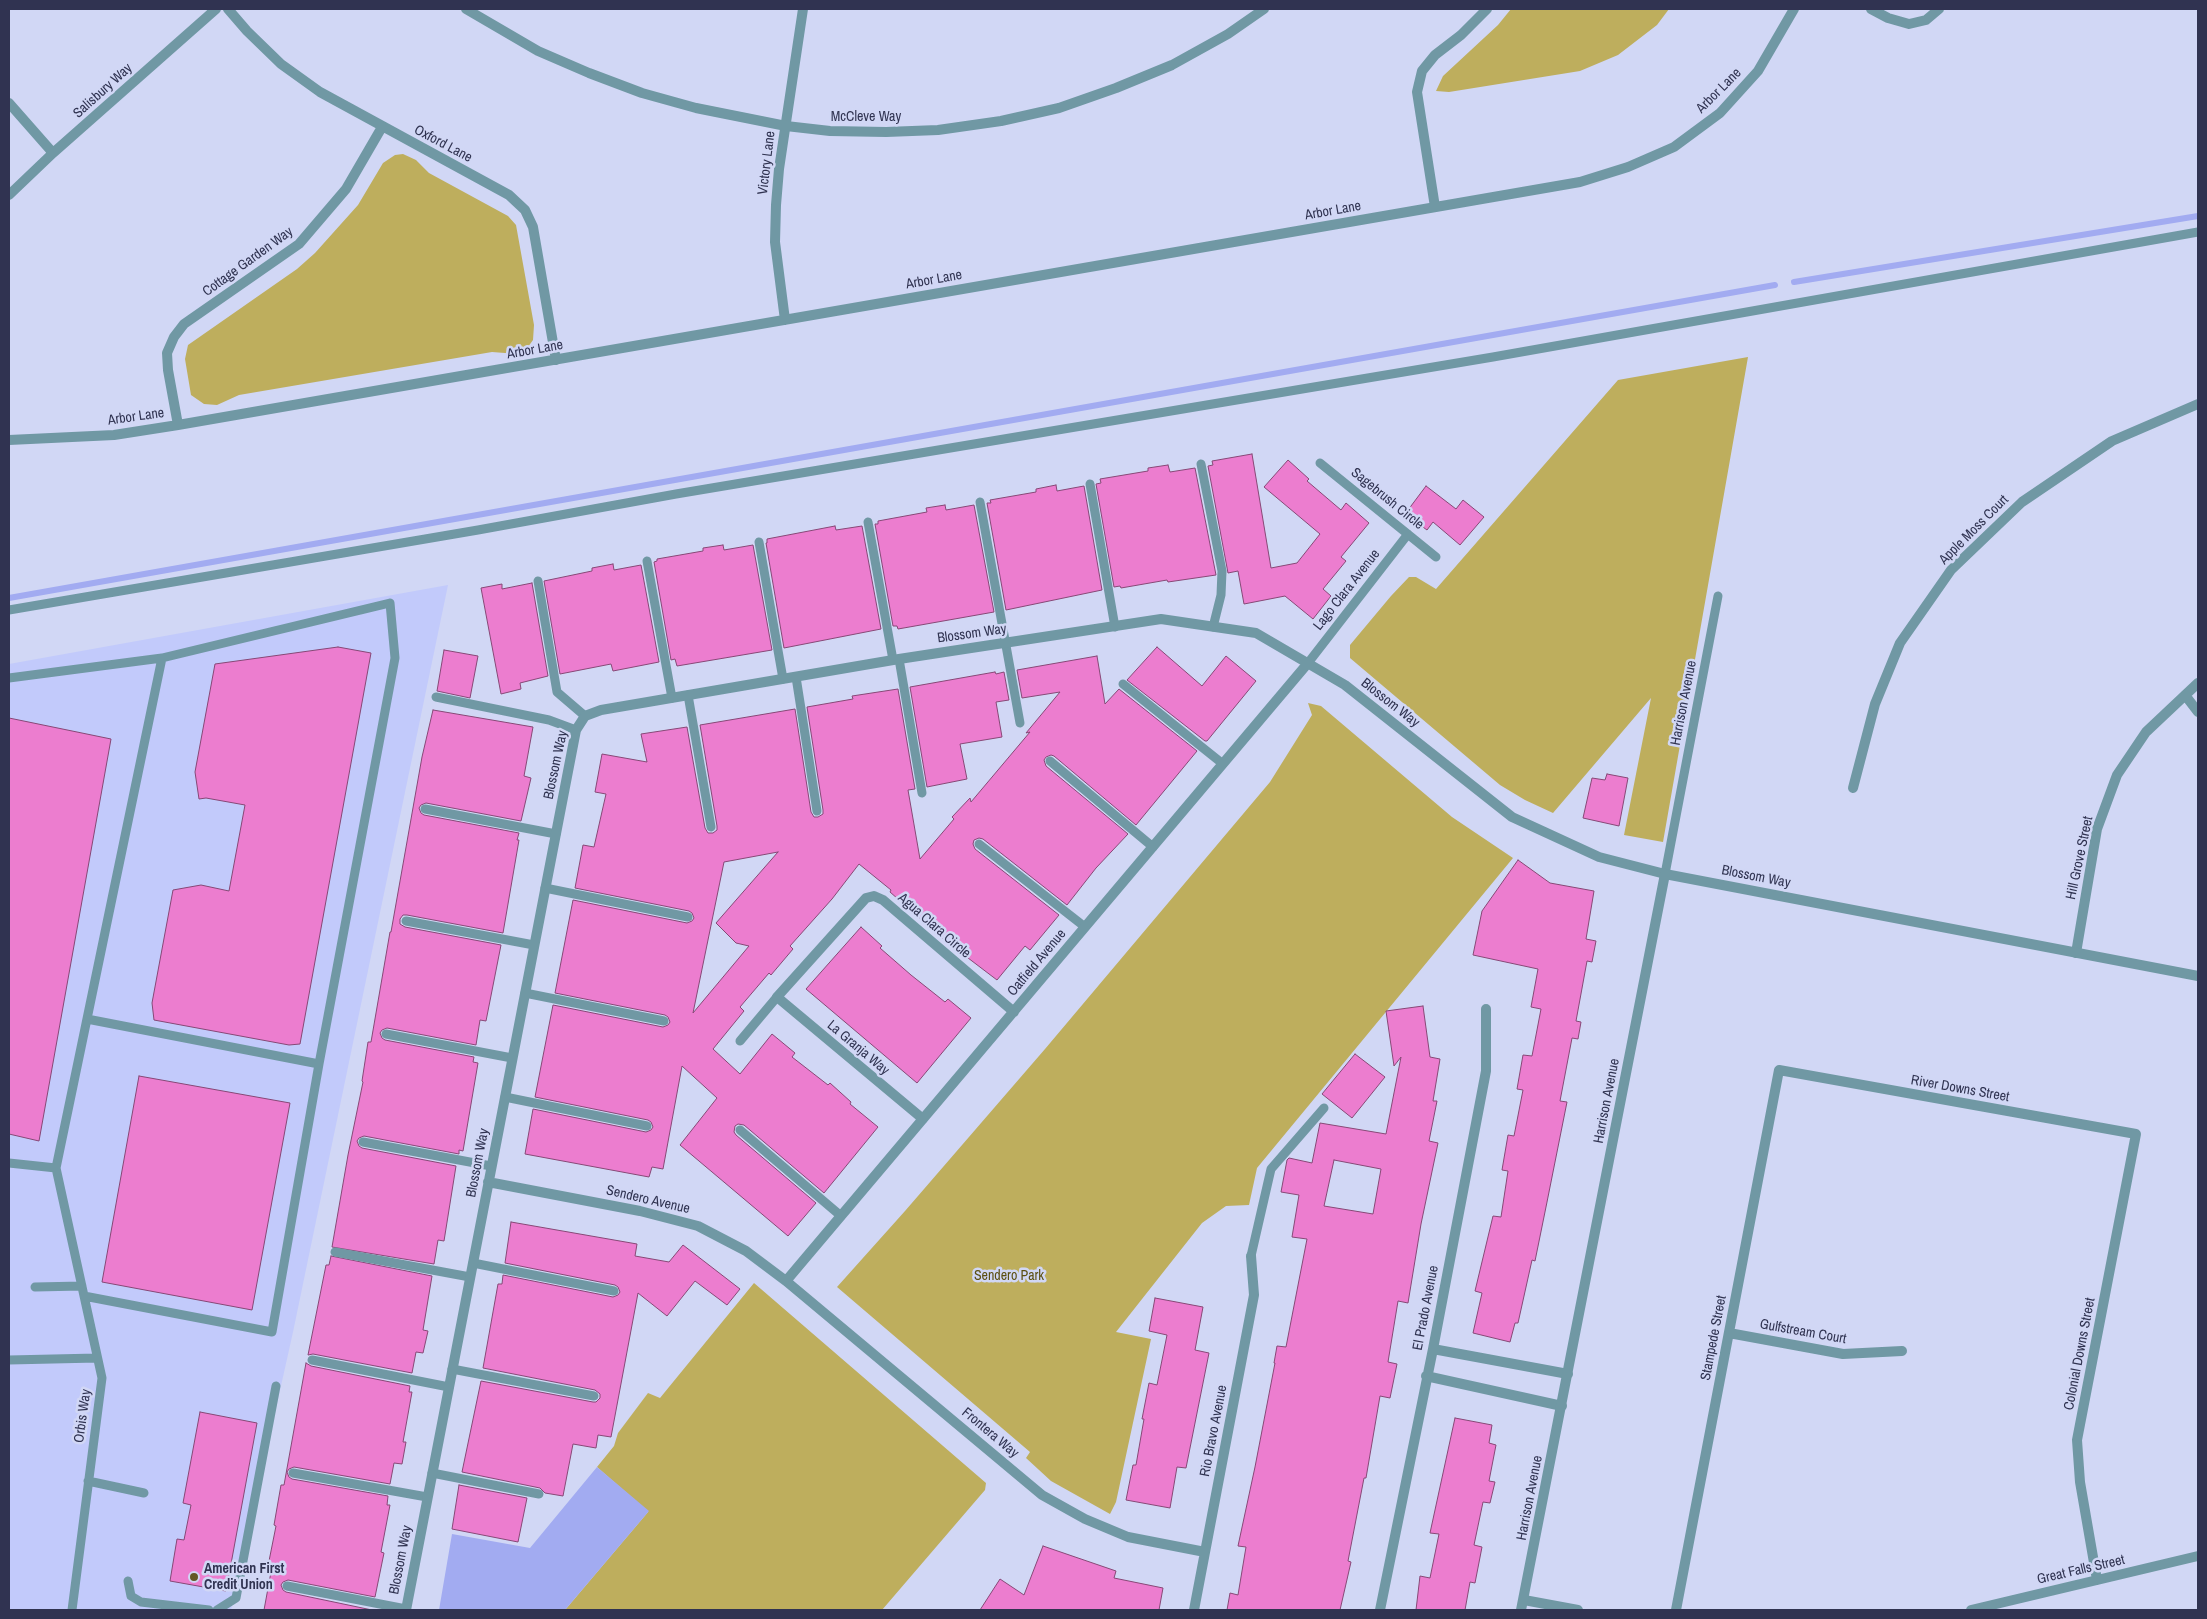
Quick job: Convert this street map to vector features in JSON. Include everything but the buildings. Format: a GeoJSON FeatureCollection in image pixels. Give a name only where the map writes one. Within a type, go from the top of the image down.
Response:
{"type":"FeatureCollection","features":[{"type":"Feature","properties":{"kind":"street","name":"Salisbury Way"},"geometry":{"type":"LineString","coordinates":[[9,195],[53,153],[216,9]]}},
{"type":"Feature","properties":{"kind":"street","name":"Oxford Lane"},"geometry":{"type":"LineString","coordinates":[[228,9],[247,31],[281,64],[320,92],[509,195],[525,210],[533,226],[556,360]]}},
{"type":"Feature","properties":{"kind":"street","name":"McCleve Way"},"geometry":{"type":"LineString","coordinates":[[466,9],[538,51],[589,73],[633,89],[696,108],[786,126],[830,131],[886,132],[938,130],[1001,121],[1059,108],[1116,88],[1172,65],[1228,34],[1264,9]]}},
{"type":"Feature","properties":{"kind":"street","name":"Victory Lane"},"geometry":{"type":"LineString","coordinates":[[785,320],[775,242],[779,169],[803,9]]}},
{"type":"Feature","properties":{"kind":"street"},"geometry":{"type":"LineString","coordinates":[[1435,207],[1417,92],[1422,71],[1434,55],[1461,35],[1487,9]]}},
{"type":"Feature","properties":{"kind":"street","name":"Arbor Lane"},"geometry":{"type":"LineString","coordinates":[[9,440],[114,435],[178,425],[1580,182],[1628,167],[1674,147],[1720,113],[1758,71],[1794,9]]}},
{"type":"Feature","properties":{"kind":"street"},"geometry":{"type":"LineString","coordinates":[[1871,9],[1888,18],[1909,24],[1926,20],[1939,9]]}},
{"type":"Feature","properties":{"kind":"street"},"geometry":{"type":"LineString","coordinates":[[9,104],[53,153]]}},
{"type":"Feature","properties":{"kind":"street","name":"Cottage Garden Way"},"geometry":{"type":"LineString","coordinates":[[178,425],[168,370],[167,353],[174,337],[184,324],[299,244],[346,189],[382,127]]}},
{"type":"Feature","properties":{"kind":"street","name":"Apple Moss Court"},"geometry":{"type":"LineString","coordinates":[[1853,788],[1875,704],[1900,643],[1951,570],[2022,502],[2112,441],[2198,404]]}},
{"type":"Feature","properties":{"kind":"street","name":"Blossom Way"},"geometry":{"type":"LineString","coordinates":[[406,1610],[576,730],[585,716],[601,710],[896,659],[1161,619],[1256,633],[1345,684],[1512,817],[1600,857],[1665,874],[2198,976]]}},
{"type":"Feature","properties":{"kind":"street","name":"Oatfield Avenue"},"geometry":{"type":"LineString","coordinates":[[786,1281],[1308,663]]}},
{"type":"Feature","properties":{"kind":"street","name":"Hill Grove Street"},"geometry":{"type":"LineString","coordinates":[[2076,953],[2097,829],[2117,775],[2146,732],[2198,683]]}},
{"type":"Feature","properties":{"kind":"street"},"geometry":{"type":"LineString","coordinates":[[2185,695],[2198,712]]}},
{"type":"Feature","properties":{"kind":"street","name":"Harrison Avenue"},"geometry":{"type":"LineString","coordinates":[[1521,1610],[1665,874]]}},
{"type":"Feature","properties":{"kind":"street","name":"Agua Clara Circle"},"geometry":{"type":"LineString","coordinates":[[776,997],[866,898],[874,896],[883,900],[1014,1012]]}},
{"type":"Feature","properties":{"kind":"street","name":"La Granja Way"},"geometry":{"type":"LineString","coordinates":[[776,997],[923,1120]]}},
{"type":"Feature","properties":{"kind":"street","name":"El Prado Avenue"},"geometry":{"type":"LineString","coordinates":[[1380,1610],[1433,1349],[1486,1071],[1486,1009]]}},
{"type":"Feature","properties":{"kind":"street","name":"River Downs Street"},"geometry":{"type":"LineString","coordinates":[[1779,1070],[2136,1134]]}},
{"type":"Feature","properties":{"kind":"street","name":"Stampede Street"},"geometry":{"type":"LineString","coordinates":[[1676,1610],[1779,1070]]}},
{"type":"Feature","properties":{"kind":"street","name":"Colonial Downs Street"},"geometry":{"type":"LineString","coordinates":[[2098,1580],[2080,1482],[2077,1440],[2136,1134]]}},
{"type":"Feature","properties":{"kind":"street","name":"Sendero Avenue"},"geometry":{"type":"LineString","coordinates":[[488,1182],[640,1210],[698,1226],[746,1251],[786,1281]]}},
{"type":"Feature","properties":{"kind":"street","name":"Rio Bravo Avenue"},"geometry":{"type":"LineString","coordinates":[[1194,1610],[1254,1295],[1251,1256]]}},
{"type":"Feature","properties":{"kind":"street","name":"Frontera Way"},"geometry":{"type":"LineString","coordinates":[[786,1281],[1042,1496],[1085,1519],[1128,1536],[1205,1552]]}},
{"type":"Feature","properties":{"kind":"street","name":"Gulfstream Court"},"geometry":{"type":"LineString","coordinates":[[1729,1333],[1843,1354],[1902,1351]]}},
{"type":"Feature","properties":{"kind":"street"},"geometry":{"type":"LineString","coordinates":[[1433,1349],[1568,1374]]}},
{"type":"Feature","properties":{"kind":"street"},"geometry":{"type":"LineString","coordinates":[[1426,1376],[1562,1406]]}},
{"type":"Feature","properties":{"kind":"street","name":"Great Falls Street"},"geometry":{"type":"LineString","coordinates":[[1970,1610],[2198,1556]]}},
{"type":"Feature","properties":{"kind":"street"},"geometry":{"type":"LineString","coordinates":[[1524,1600],[1578,1610]]}},
{"type":"Feature","properties":{"kind":"lane"},"geometry":{"type":"LineString","coordinates":[[9,610],[468,532],[676,494],[1493,357],[2198,232]]}},
{"type":"Feature","properties":{"kind":"lane","name":"Sagebrush Circle"},"geometry":{"type":"LineString","coordinates":[[1320,463],[1436,557]]}},
{"type":"Feature","properties":{"kind":"lane"},"geometry":{"type":"LineString","coordinates":[[1201,464],[1222,571],[1221,595],[1213,627]]}},
{"type":"Feature","properties":{"kind":"lane"},"geometry":{"type":"LineString","coordinates":[[1090,484],[1115,627]]}},
{"type":"Feature","properties":{"kind":"lane"},"geometry":{"type":"LineString","coordinates":[[980,502],[1020,723]]}},
{"type":"Feature","properties":{"kind":"lane"},"geometry":{"type":"LineString","coordinates":[[868,522],[922,794]]}},
{"type":"Feature","properties":{"kind":"lane","name":"Lago Clara Avenue"},"geometry":{"type":"LineString","coordinates":[[1308,663],[1408,534]]}},
{"type":"Feature","properties":{"kind":"lane"},"geometry":{"type":"LineString","coordinates":[[759,542],[783,679]]}},
{"type":"Feature","properties":{"kind":"lane"},"geometry":{"type":"LineString","coordinates":[[647,561],[672,698]]}},
{"type":"Feature","properties":{"kind":"lane"},"geometry":{"type":"LineString","coordinates":[[538,581],[557,692],[585,716]]}},
{"type":"Feature","properties":{"kind":"lane","name":"Harrison Avenue"},"geometry":{"type":"LineString","coordinates":[[1665,874],[1718,596]]}},
{"type":"Feature","properties":{"kind":"lane"},"geometry":{"type":"LineString","coordinates":[[9,678],[162,658],[390,603],[395,658],[272,1332],[84,1296]]}},
{"type":"Feature","properties":{"kind":"lane"},"geometry":{"type":"LineString","coordinates":[[9,1163],[56,1168],[162,658]]}},
{"type":"Feature","properties":{"kind":"lane"},"geometry":{"type":"LineString","coordinates":[[796,677],[817,811]]}},
{"type":"Feature","properties":{"kind":"lane"},"geometry":{"type":"LineString","coordinates":[[1123,684],[1224,764]]}},
{"type":"Feature","properties":{"kind":"lane"},"geometry":{"type":"LineString","coordinates":[[688,695],[711,827]]}},
{"type":"Feature","properties":{"kind":"lane"},"geometry":{"type":"LineString","coordinates":[[436,697],[549,720],[576,730]]}},
{"type":"Feature","properties":{"kind":"lane"},"geometry":{"type":"LineString","coordinates":[[1050,761],[1153,847]]}},
{"type":"Feature","properties":{"kind":"lane"},"geometry":{"type":"LineString","coordinates":[[425,810],[556,834]]}},
{"type":"Feature","properties":{"kind":"lane"},"geometry":{"type":"LineString","coordinates":[[979,844],[1085,927]]}},
{"type":"Feature","properties":{"kind":"lane"},"geometry":{"type":"LineString","coordinates":[[545,888],[688,917]]}},
{"type":"Feature","properties":{"kind":"lane"},"geometry":{"type":"LineString","coordinates":[[406,921],[534,945]]}},
{"type":"Feature","properties":{"kind":"lane"},"geometry":{"type":"LineString","coordinates":[[525,993],[664,1021]]}},
{"type":"Feature","properties":{"kind":"lane"},"geometry":{"type":"LineString","coordinates":[[740,1041],[776,997]]}},
{"type":"Feature","properties":{"kind":"lane"},"geometry":{"type":"LineString","coordinates":[[87,1019],[320,1064]]}},
{"type":"Feature","properties":{"kind":"lane"},"geometry":{"type":"LineString","coordinates":[[386,1034],[512,1058]]}},
{"type":"Feature","properties":{"kind":"lane"},"geometry":{"type":"LineString","coordinates":[[505,1097],[646,1126]]}},
{"type":"Feature","properties":{"kind":"lane"},"geometry":{"type":"LineString","coordinates":[[1251,1256],[1271,1169],[1324,1108]]}},
{"type":"Feature","properties":{"kind":"lane"},"geometry":{"type":"LineString","coordinates":[[740,1130],[841,1216]]}},
{"type":"Feature","properties":{"kind":"lane"},"geometry":{"type":"LineString","coordinates":[[364,1142],[491,1166]]}},
{"type":"Feature","properties":{"kind":"lane","name":"Orbis Way"},"geometry":{"type":"LineString","coordinates":[[56,1168],[96,1358],[102,1378],[72,1610]]}},
{"type":"Feature","properties":{"kind":"lane"},"geometry":{"type":"LineString","coordinates":[[335,1252],[470,1278]]}},
{"type":"Feature","properties":{"kind":"lane"},"geometry":{"type":"LineString","coordinates":[[473,1263],[614,1291]]}},
{"type":"Feature","properties":{"kind":"lane"},"geometry":{"type":"LineString","coordinates":[[35,1287],[82,1286]]}},
{"type":"Feature","properties":{"kind":"lane"},"geometry":{"type":"LineString","coordinates":[[9,1360],[96,1358]]}},
{"type":"Feature","properties":{"kind":"lane"},"geometry":{"type":"LineString","coordinates":[[312,1360],[449,1387]]}},
{"type":"Feature","properties":{"kind":"lane"},"geometry":{"type":"LineString","coordinates":[[452,1369],[594,1396]]}},
{"type":"Feature","properties":{"kind":"lane"},"geometry":{"type":"LineString","coordinates":[[217,1610],[236,1598],[276,1386]]}},
{"type":"Feature","properties":{"kind":"lane"},"geometry":{"type":"LineString","coordinates":[[432,1472],[539,1494]]}},
{"type":"Feature","properties":{"kind":"lane"},"geometry":{"type":"LineString","coordinates":[[293,1473],[428,1497]]}},
{"type":"Feature","properties":{"kind":"lane"},"geometry":{"type":"LineString","coordinates":[[88,1481],[144,1493]]}},
{"type":"Feature","properties":{"kind":"lane"},"geometry":{"type":"LineString","coordinates":[[128,1581],[131,1596],[141,1602],[209,1610]]}},
{"type":"Feature","properties":{"kind":"lane"},"geometry":{"type":"LineString","coordinates":[[287,1586],[406,1610]]}},
{"type":"Feature","properties":{"kind":"shaded area"},"geometry":{"type":"Polygon","coordinates":[[[448,585],[293,1332],[231,1610],[9,1610],[9,664],[448,585]]]}},
{"type":"Feature","properties":{"kind":"shaded area"},"geometry":{"type":"Polygon","coordinates":[[[597,1467],[649,1511],[565,1610],[439,1610],[452,1534],[530,1548],[597,1467]]]}},
{"type":"Feature","properties":{"kind":"green space"},"geometry":{"type":"Polygon","coordinates":[[[1511,9],[1669,9],[1657,25],[1618,55],[1580,71],[1449,92],[1436,91],[1443,76],[1498,25],[1511,9]]]}},
{"type":"Feature","properties":{"kind":"green space"},"geometry":{"type":"Polygon","coordinates":[[[403,154],[416,160],[429,173],[508,216],[516,225],[534,325],[533,340],[524,352],[518,354],[492,352],[239,395],[217,405],[204,404],[191,395],[185,359],[188,345],[297,269],[315,253],[358,205],[383,163],[395,155],[403,154]]]}},
{"type":"Feature","properties":{"kind":"green space"},"geometry":{"type":"Polygon","coordinates":[[[1748,357],[1663,842],[1624,835],[1651,698],[1553,813],[1525,800],[1500,785],[1350,658],[1350,645],[1409,577],[1416,577],[1436,589],[1618,380],[1748,357]]]}},
{"type":"Feature","properties":{"kind":"green space","name":"Sendero Park"},"geometry":{"type":"Polygon","coordinates":[[[1308,703],[1321,706],[1452,817],[1513,858],[1257,1168],[1249,1205],[1226,1206],[1202,1223],[1116,1332],[1151,1339],[1116,1502],[1110,1514],[1051,1481],[1026,1458],[1030,1452],[837,1287],[1045,1049],[1270,782],[1312,715],[1308,703]]]}},
{"type":"Feature","properties":{"kind":"green space"},"geometry":{"type":"Polygon","coordinates":[[[754,1283],[986,1483],[985,1490],[882,1610],[565,1610],[648,1512],[597,1467],[614,1446],[618,1433],[648,1393],[660,1398],[754,1283]]]}},
{"type":"Feature","properties":{"kind":"waterway"},"geometry":{"type":"LineString","coordinates":[[1794,282],[2198,216]]}},
{"type":"Feature","properties":{"kind":"waterway"},"geometry":{"type":"LineString","coordinates":[[9,598],[1775,285]]}},
{"type":"Feature","properties":{"kind":"place","name":"American First Credit Union"},"geometry":{"type":"Point","coordinates":[194,1577]}}]}
